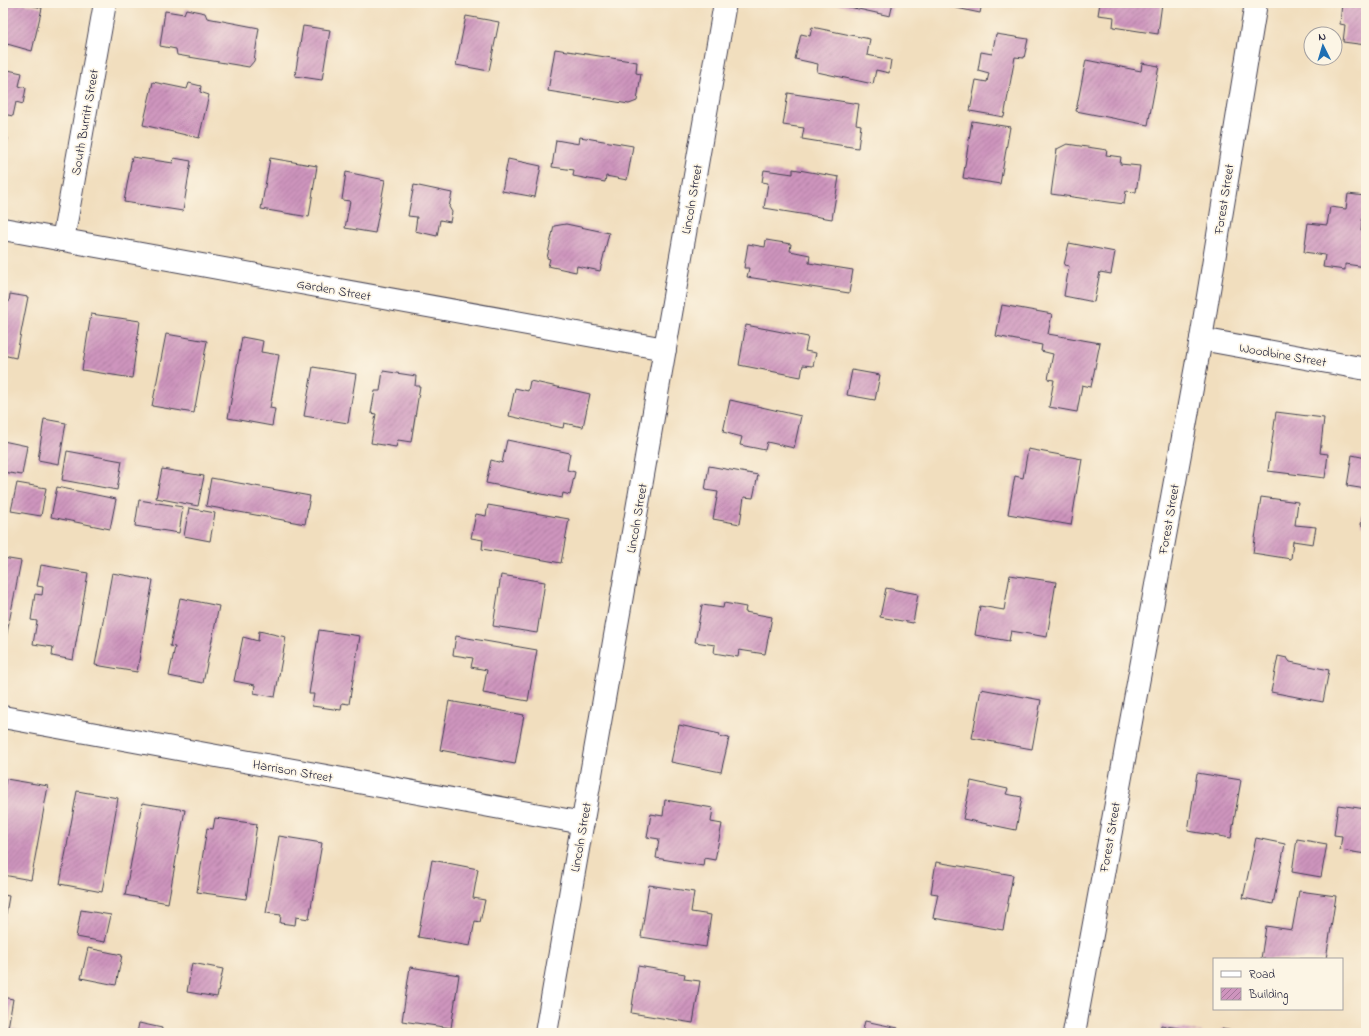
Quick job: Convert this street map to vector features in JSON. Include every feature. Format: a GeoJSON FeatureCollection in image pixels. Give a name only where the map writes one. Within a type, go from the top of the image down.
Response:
{"type":"FeatureCollection","features":[{"type":"Feature","properties":{"kind":"street","name":"South Burritt Street"},"geometry":{"type":"LineString","coordinates":[[63,240],[105,3]]}},
{"type":"Feature","properties":{"kind":"street","name":"Lincoln Street"},"geometry":{"type":"LineString","coordinates":[[546,1033],[725,3]]}},
{"type":"Feature","properties":{"kind":"street","name":"Forest Street"},"geometry":{"type":"LineString","coordinates":[[1074,1033],[1201,339],[1256,3]]}},
{"type":"Feature","properties":{"kind":"street","name":"Garden Street"},"geometry":{"type":"LineString","coordinates":[[3,229],[665,349]]}},
{"type":"Feature","properties":{"kind":"street","name":"Woodbine Street"},"geometry":{"type":"LineString","coordinates":[[1201,339],[1366,369]]}},
{"type":"Feature","properties":{"kind":"street","name":"Harrison Street"},"geometry":{"type":"LineString","coordinates":[[3,717],[583,823]]}},
{"type":"Feature","properties":{"kind":"building"},"geometry":{"type":"Polygon","coordinates":[[[3,3],[22,3],[42,8],[32,51],[7,44],[6,50],[3,49],[3,3]]]}},
{"type":"Feature","properties":{"kind":"building"},"geometry":{"type":"Polygon","coordinates":[[[831,3],[893,3],[890,16],[831,3]]]}},
{"type":"Feature","properties":{"kind":"building"},"geometry":{"type":"Polygon","coordinates":[[[948,3],[982,3],[980,13],[947,6],[948,3]]]}},
{"type":"Feature","properties":{"kind":"building"},"geometry":{"type":"Polygon","coordinates":[[[1100,3],[1162,3],[1158,34],[1113,27],[1114,17],[1098,15],[1100,3]]]}},
{"type":"Feature","properties":{"kind":"building"},"geometry":{"type":"Polygon","coordinates":[[[1342,3],[1366,3],[1366,45],[1343,42],[1345,25],[1340,24],[1342,3]]]}},
{"type":"Feature","properties":{"kind":"building"},"geometry":{"type":"Polygon","coordinates":[[[186,9],[205,13],[207,18],[259,28],[254,61],[249,67],[177,55],[176,49],[160,46],[165,11],[184,14],[186,9]]]}},
{"type":"Feature","properties":{"kind":"building"},"geometry":{"type":"Polygon","coordinates":[[[466,16],[499,22],[489,71],[456,65],[466,16]]]}},
{"type":"Feature","properties":{"kind":"building"},"geometry":{"type":"Polygon","coordinates":[[[303,26],[330,30],[322,80],[295,76],[303,26]]]}},
{"type":"Feature","properties":{"kind":"building"},"geometry":{"type":"Polygon","coordinates":[[[812,27],[870,39],[867,55],[891,60],[889,73],[876,70],[873,84],[817,72],[818,64],[795,59],[801,34],[810,36],[812,27]]]}},
{"type":"Feature","properties":{"kind":"building"},"geometry":{"type":"Polygon","coordinates":[[[996,34],[1028,39],[1024,58],[1015,57],[1004,117],[970,111],[976,80],[987,82],[989,73],[978,70],[981,52],[992,54],[996,34]]]}},
{"type":"Feature","properties":{"kind":"building"},"geometry":{"type":"Polygon","coordinates":[[[555,49],[637,62],[636,73],[641,74],[637,101],[629,104],[548,91],[555,49]]]}},
{"type":"Feature","properties":{"kind":"building"},"geometry":{"type":"Polygon","coordinates":[[[1086,60],[1141,71],[1142,63],[1159,66],[1148,125],[1076,111],[1086,60]]]}},
{"type":"Feature","properties":{"kind":"building"},"geometry":{"type":"Polygon","coordinates":[[[3,69],[22,73],[19,86],[26,88],[23,104],[16,102],[13,116],[3,114],[3,69]]]}},
{"type":"Feature","properties":{"kind":"building"},"geometry":{"type":"Polygon","coordinates":[[[153,82],[187,89],[189,83],[201,86],[200,92],[209,95],[199,138],[143,125],[153,82]]]}},
{"type":"Feature","properties":{"kind":"building"},"geometry":{"type":"Polygon","coordinates":[[[788,93],[859,104],[856,124],[861,125],[858,148],[802,139],[804,128],[783,125],[788,93]]]}},
{"type":"Feature","properties":{"kind":"building"},"geometry":{"type":"Polygon","coordinates":[[[972,121],[1010,127],[1000,184],[963,178],[972,121]]]}},
{"type":"Feature","properties":{"kind":"building"},"geometry":{"type":"Polygon","coordinates":[[[3,137],[8,138],[4,162],[3,162],[3,137]]]}},
{"type":"Feature","properties":{"kind":"building"},"geometry":{"type":"Polygon","coordinates":[[[580,137],[633,146],[627,180],[606,176],[605,182],[573,176],[574,170],[552,167],[556,140],[579,144],[580,137]]]}},
{"type":"Feature","properties":{"kind":"building"},"geometry":{"type":"Polygon","coordinates":[[[1067,144],[1107,150],[1106,155],[1121,157],[1120,164],[1140,166],[1136,192],[1126,191],[1124,204],[1051,194],[1057,149],[1067,144]]]}},
{"type":"Feature","properties":{"kind":"building"},"geometry":{"type":"Polygon","coordinates":[[[132,157],[173,163],[174,158],[191,161],[183,211],[124,202],[132,157]]]}},
{"type":"Feature","properties":{"kind":"building"},"geometry":{"type":"Polygon","coordinates":[[[270,158],[317,166],[309,217],[261,209],[270,158]]]}},
{"type":"Feature","properties":{"kind":"building"},"geometry":{"type":"Polygon","coordinates":[[[508,159],[541,166],[535,197],[502,191],[508,159]]]}},
{"type":"Feature","properties":{"kind":"building"},"geometry":{"type":"Polygon","coordinates":[[[793,169],[839,177],[832,219],[764,208],[768,183],[762,182],[764,170],[793,174],[793,169]]]}},
{"type":"Feature","properties":{"kind":"building"},"geometry":{"type":"Polygon","coordinates":[[[346,172],[385,180],[375,233],[345,228],[350,201],[342,200],[346,172]]]}},
{"type":"Feature","properties":{"kind":"building"},"geometry":{"type":"Polygon","coordinates":[[[414,185],[452,193],[449,207],[452,212],[450,222],[440,220],[437,236],[415,231],[417,217],[408,216],[414,185]]]}},
{"type":"Feature","properties":{"kind":"building"},"geometry":{"type":"Polygon","coordinates":[[[1348,194],[1365,196],[1361,230],[1366,231],[1366,267],[1345,264],[1345,270],[1323,267],[1325,255],[1304,252],[1308,223],[1327,225],[1330,207],[1346,209],[1348,194]]]}},
{"type":"Feature","properties":{"kind":"building"},"geometry":{"type":"Polygon","coordinates":[[[566,224],[609,233],[600,271],[577,266],[576,272],[548,266],[550,259],[547,258],[554,226],[566,224]]]}},
{"type":"Feature","properties":{"kind":"building"},"geometry":{"type":"Polygon","coordinates":[[[766,240],[791,244],[790,251],[810,255],[809,263],[853,270],[849,293],[747,277],[749,268],[744,268],[748,244],[765,247],[766,240]]]}},
{"type":"Feature","properties":{"kind":"building"},"geometry":{"type":"Polygon","coordinates":[[[1069,243],[1115,252],[1111,274],[1100,272],[1094,302],[1064,296],[1069,266],[1064,265],[1069,243]]]}},
{"type":"Feature","properties":{"kind":"building"},"geometry":{"type":"Polygon","coordinates":[[[10,294],[28,297],[16,358],[3,355],[3,301],[9,302],[10,294]]]}},
{"type":"Feature","properties":{"kind":"building"},"geometry":{"type":"Polygon","coordinates":[[[1002,305],[1052,314],[1048,334],[1100,343],[1091,387],[1082,385],[1077,412],[1049,407],[1054,380],[1048,379],[1053,354],[1041,351],[1042,345],[996,336],[1002,305]]]}},
{"type":"Feature","properties":{"kind":"building"},"geometry":{"type":"Polygon","coordinates":[[[91,314],[140,321],[132,378],[82,370],[91,314]]]}},
{"type":"Feature","properties":{"kind":"building"},"geometry":{"type":"Polygon","coordinates":[[[746,325],[808,337],[805,351],[816,353],[813,366],[803,365],[801,377],[739,365],[746,325]]]}},
{"type":"Feature","properties":{"kind":"building"},"geometry":{"type":"Polygon","coordinates":[[[166,334],[207,341],[194,413],[152,406],[166,334]]]}},
{"type":"Feature","properties":{"kind":"building"},"geometry":{"type":"Polygon","coordinates":[[[242,337],[263,341],[261,352],[279,355],[270,408],[275,409],[272,426],[228,418],[242,337]]]}},
{"type":"Feature","properties":{"kind":"building"},"geometry":{"type":"Polygon","coordinates":[[[313,367],[356,374],[348,423],[304,416],[313,367]]]}},
{"type":"Feature","properties":{"kind":"building"},"geometry":{"type":"Polygon","coordinates":[[[852,370],[880,375],[875,400],[847,395],[852,370]]]}},
{"type":"Feature","properties":{"kind":"building"},"geometry":{"type":"Polygon","coordinates":[[[383,371],[416,376],[415,386],[420,386],[411,442],[398,440],[396,447],[371,443],[376,414],[371,413],[375,391],[380,391],[383,371]]]}},
{"type":"Feature","properties":{"kind":"building"},"geometry":{"type":"Polygon","coordinates":[[[530,381],[590,394],[583,427],[564,423],[563,428],[509,416],[515,388],[528,391],[530,381]]]}},
{"type":"Feature","properties":{"kind":"building"},"geometry":{"type":"Polygon","coordinates":[[[730,400],[801,416],[794,448],[767,442],[765,450],[740,445],[742,437],[723,432],[730,400]]]}},
{"type":"Feature","properties":{"kind":"building"},"geometry":{"type":"Polygon","coordinates":[[[1276,412],[1324,418],[1320,453],[1328,454],[1325,478],[1268,471],[1276,412]]]}},
{"type":"Feature","properties":{"kind":"building"},"geometry":{"type":"Polygon","coordinates":[[[44,419],[66,423],[59,464],[38,460],[44,419]]]}},
{"type":"Feature","properties":{"kind":"building"},"geometry":{"type":"Polygon","coordinates":[[[507,440],[570,453],[567,470],[575,472],[570,495],[563,493],[562,498],[486,483],[491,460],[502,463],[507,440]]]}},
{"type":"Feature","properties":{"kind":"building"},"geometry":{"type":"Polygon","coordinates":[[[3,441],[27,446],[22,475],[3,472],[3,441]]]}},
{"type":"Feature","properties":{"kind":"building"},"geometry":{"type":"Polygon","coordinates":[[[1028,449],[1082,459],[1071,525],[1008,514],[1015,476],[1023,478],[1028,449]]]}},
{"type":"Feature","properties":{"kind":"building"},"geometry":{"type":"Polygon","coordinates":[[[67,451],[122,461],[117,490],[62,480],[67,451]]]}},
{"type":"Feature","properties":{"kind":"building"},"geometry":{"type":"Polygon","coordinates":[[[1352,455],[1366,458],[1366,489],[1347,486],[1352,455]]]}},
{"type":"Feature","properties":{"kind":"building"},"geometry":{"type":"Polygon","coordinates":[[[709,466],[758,475],[753,498],[744,497],[740,524],[713,519],[718,492],[705,490],[709,466]]]}},
{"type":"Feature","properties":{"kind":"building"},"geometry":{"type":"Polygon","coordinates":[[[162,469],[204,476],[198,506],[156,498],[162,469]]]}},
{"type":"Feature","properties":{"kind":"building"},"geometry":{"type":"Polygon","coordinates":[[[211,478],[310,496],[305,524],[206,506],[211,478]]]}},
{"type":"Feature","properties":{"kind":"building"},"geometry":{"type":"Polygon","coordinates":[[[17,483],[46,488],[41,516],[11,511],[17,483]]]}},
{"type":"Feature","properties":{"kind":"building"},"geometry":{"type":"Polygon","coordinates":[[[57,487],[116,499],[110,529],[51,517],[57,487]]]}},
{"type":"Feature","properties":{"kind":"building"},"geometry":{"type":"Polygon","coordinates":[[[1261,497],[1298,502],[1295,525],[1316,527],[1313,544],[1293,541],[1291,559],[1253,553],[1261,497]]]}},
{"type":"Feature","properties":{"kind":"building"},"geometry":{"type":"Polygon","coordinates":[[[139,500],[183,507],[179,533],[135,526],[139,500]]]}},
{"type":"Feature","properties":{"kind":"building"},"geometry":{"type":"Polygon","coordinates":[[[1366,501],[1366,526],[1361,525],[1366,501]]]}},
{"type":"Feature","properties":{"kind":"building"},"geometry":{"type":"Polygon","coordinates":[[[488,505],[569,519],[561,563],[482,549],[483,540],[471,538],[476,514],[486,516],[488,505]]]}},
{"type":"Feature","properties":{"kind":"building"},"geometry":{"type":"Polygon","coordinates":[[[189,508],[215,513],[210,541],[184,536],[189,508]]]}},
{"type":"Feature","properties":{"kind":"building"},"geometry":{"type":"Polygon","coordinates":[[[3,558],[21,561],[4,648],[3,648],[3,558]]]}},
{"type":"Feature","properties":{"kind":"building"},"geometry":{"type":"Polygon","coordinates":[[[41,565],[88,573],[73,660],[52,656],[53,647],[33,644],[37,621],[31,620],[35,594],[42,595],[43,587],[37,586],[41,565]]]}},
{"type":"Feature","properties":{"kind":"building"},"geometry":{"type":"Polygon","coordinates":[[[112,573],[153,580],[137,672],[95,665],[112,573]]]}},
{"type":"Feature","properties":{"kind":"building"},"geometry":{"type":"Polygon","coordinates":[[[501,575],[545,582],[537,633],[493,626],[501,575]]]}},
{"type":"Feature","properties":{"kind":"building"},"geometry":{"type":"Polygon","coordinates":[[[1010,575],[1056,582],[1047,637],[1011,631],[1009,641],[975,635],[980,606],[1004,610],[1010,575]]]}},
{"type":"Feature","properties":{"kind":"building"},"geometry":{"type":"Polygon","coordinates":[[[886,588],[918,594],[913,623],[880,617],[886,588]]]}},
{"type":"Feature","properties":{"kind":"building"},"geometry":{"type":"Polygon","coordinates":[[[180,598],[219,606],[203,683],[169,676],[175,647],[170,646],[180,598]]]}},
{"type":"Feature","properties":{"kind":"building"},"geometry":{"type":"Polygon","coordinates":[[[724,603],[746,607],[745,612],[772,617],[765,654],[739,650],[738,657],[714,653],[715,645],[695,642],[702,605],[723,608],[724,603]]]}},
{"type":"Feature","properties":{"kind":"building"},"geometry":{"type":"Polygon","coordinates":[[[319,630],[360,636],[349,704],[342,703],[341,710],[312,706],[314,694],[309,694],[319,630]]]}},
{"type":"Feature","properties":{"kind":"building"},"geometry":{"type":"Polygon","coordinates":[[[259,631],[286,637],[275,697],[254,693],[255,685],[234,681],[243,637],[258,641],[259,631]]]}},
{"type":"Feature","properties":{"kind":"building"},"geometry":{"type":"Polygon","coordinates":[[[456,636],[537,650],[528,701],[483,693],[487,670],[471,667],[473,658],[453,655],[456,636]]]}},
{"type":"Feature","properties":{"kind":"building"},"geometry":{"type":"Polygon","coordinates":[[[1278,656],[1287,658],[1290,662],[1329,670],[1323,702],[1271,692],[1278,656]]]}},
{"type":"Feature","properties":{"kind":"building"},"geometry":{"type":"Polygon","coordinates":[[[981,689],[1041,700],[1032,749],[972,738],[981,689]]]}},
{"type":"Feature","properties":{"kind":"building"},"geometry":{"type":"Polygon","coordinates":[[[449,701],[524,715],[515,764],[440,750],[449,701]]]}},
{"type":"Feature","properties":{"kind":"building"},"geometry":{"type":"Polygon","coordinates":[[[679,725],[720,734],[719,736],[729,738],[721,772],[671,762],[679,725]]]}},
{"type":"Feature","properties":{"kind":"building"},"geometry":{"type":"Polygon","coordinates":[[[1197,773],[1241,780],[1231,838],[1188,831],[1197,773]]]}},
{"type":"Feature","properties":{"kind":"building"},"geometry":{"type":"Polygon","coordinates":[[[6,779],[48,786],[31,880],[3,875],[3,792],[6,779]]]}},
{"type":"Feature","properties":{"kind":"building"},"geometry":{"type":"Polygon","coordinates":[[[971,781],[1008,789],[1006,794],[1022,797],[1016,830],[963,819],[971,781]]]}},
{"type":"Feature","properties":{"kind":"building"},"geometry":{"type":"Polygon","coordinates":[[[77,791],[118,798],[102,892],[60,884],[77,791]]]}},
{"type":"Feature","properties":{"kind":"building"},"geometry":{"type":"Polygon","coordinates":[[[665,800],[713,808],[711,822],[722,824],[715,860],[704,858],[703,866],[656,858],[659,839],[647,837],[651,814],[663,816],[665,800]]]}},
{"type":"Feature","properties":{"kind":"building"},"geometry":{"type":"Polygon","coordinates":[[[142,803],[185,810],[168,903],[125,895],[142,803]]]}},
{"type":"Feature","properties":{"kind":"building"},"geometry":{"type":"Polygon","coordinates":[[[1338,805],[1366,809],[1366,854],[1340,850],[1342,836],[1334,835],[1338,805]]]}},
{"type":"Feature","properties":{"kind":"building"},"geometry":{"type":"Polygon","coordinates":[[[215,818],[257,824],[246,899],[197,892],[207,828],[213,829],[215,818]]]}},
{"type":"Feature","properties":{"kind":"building"},"geometry":{"type":"Polygon","coordinates":[[[279,836],[322,843],[309,919],[296,917],[295,925],[280,923],[281,915],[266,913],[279,836]]]}},
{"type":"Feature","properties":{"kind":"building"},"geometry":{"type":"Polygon","coordinates":[[[1256,838],[1285,844],[1273,904],[1243,898],[1256,838]]]}},
{"type":"Feature","properties":{"kind":"building"},"geometry":{"type":"Polygon","coordinates":[[[1297,839],[1327,844],[1321,877],[1292,872],[1297,839]]]}},
{"type":"Feature","properties":{"kind":"building"},"geometry":{"type":"Polygon","coordinates":[[[432,860],[478,869],[473,898],[485,900],[480,922],[475,921],[470,946],[418,937],[432,860]]]}},
{"type":"Feature","properties":{"kind":"building"},"geometry":{"type":"Polygon","coordinates":[[[936,862],[1013,875],[1003,930],[933,918],[938,894],[931,893],[936,862]]]}},
{"type":"Feature","properties":{"kind":"building"},"geometry":{"type":"Polygon","coordinates":[[[649,885],[694,892],[691,912],[711,915],[706,947],[641,937],[649,885]]]}},
{"type":"Feature","properties":{"kind":"building"},"geometry":{"type":"Polygon","coordinates":[[[1299,891],[1336,896],[1326,958],[1261,958],[1266,926],[1292,930],[1299,891]]]}},
{"type":"Feature","properties":{"kind":"building"},"geometry":{"type":"Polygon","coordinates":[[[3,895],[9,896],[4,925],[3,925],[3,895]]]}},
{"type":"Feature","properties":{"kind":"building"},"geometry":{"type":"Polygon","coordinates":[[[81,910],[111,915],[105,942],[76,937],[81,910]]]}},
{"type":"Feature","properties":{"kind":"building"},"geometry":{"type":"Polygon","coordinates":[[[88,948],[122,955],[116,985],[81,978],[88,948]]]}},
{"type":"Feature","properties":{"kind":"building"},"geometry":{"type":"Polygon","coordinates":[[[192,963],[223,969],[217,997],[187,992],[192,963]]]}},
{"type":"Feature","properties":{"kind":"building"},"geometry":{"type":"Polygon","coordinates":[[[638,966],[685,974],[684,979],[700,981],[693,1023],[631,1013],[638,966]]]}},
{"type":"Feature","properties":{"kind":"building"},"geometry":{"type":"Polygon","coordinates":[[[410,967],[459,975],[451,1028],[402,1021],[410,967]]]}},
{"type":"Feature","properties":{"kind":"building"},"geometry":{"type":"Polygon","coordinates":[[[3,997],[13,999],[8,1028],[35,1033],[3,1033],[3,997]]]}},
{"type":"Feature","properties":{"kind":"building"},"geometry":{"type":"Polygon","coordinates":[[[865,1021],[898,1028],[897,1033],[862,1033],[865,1021]]]}},
{"type":"Feature","properties":{"kind":"building"},"geometry":{"type":"Polygon","coordinates":[[[139,1023],[162,1028],[161,1033],[137,1033],[139,1023]]]}},
{"type":"Feature","properties":{"kind":"building"},"geometry":{"type":"Polygon","coordinates":[[[1161,1025],[1202,1032],[1202,1033],[1160,1033],[1161,1025]]]}},
{"type":"Feature","properties":{"kind":"building"},"geometry":{"type":"Polygon","coordinates":[[[1222,1029],[1239,1032],[1239,1033],[1221,1033],[1222,1029]]]}}]}
